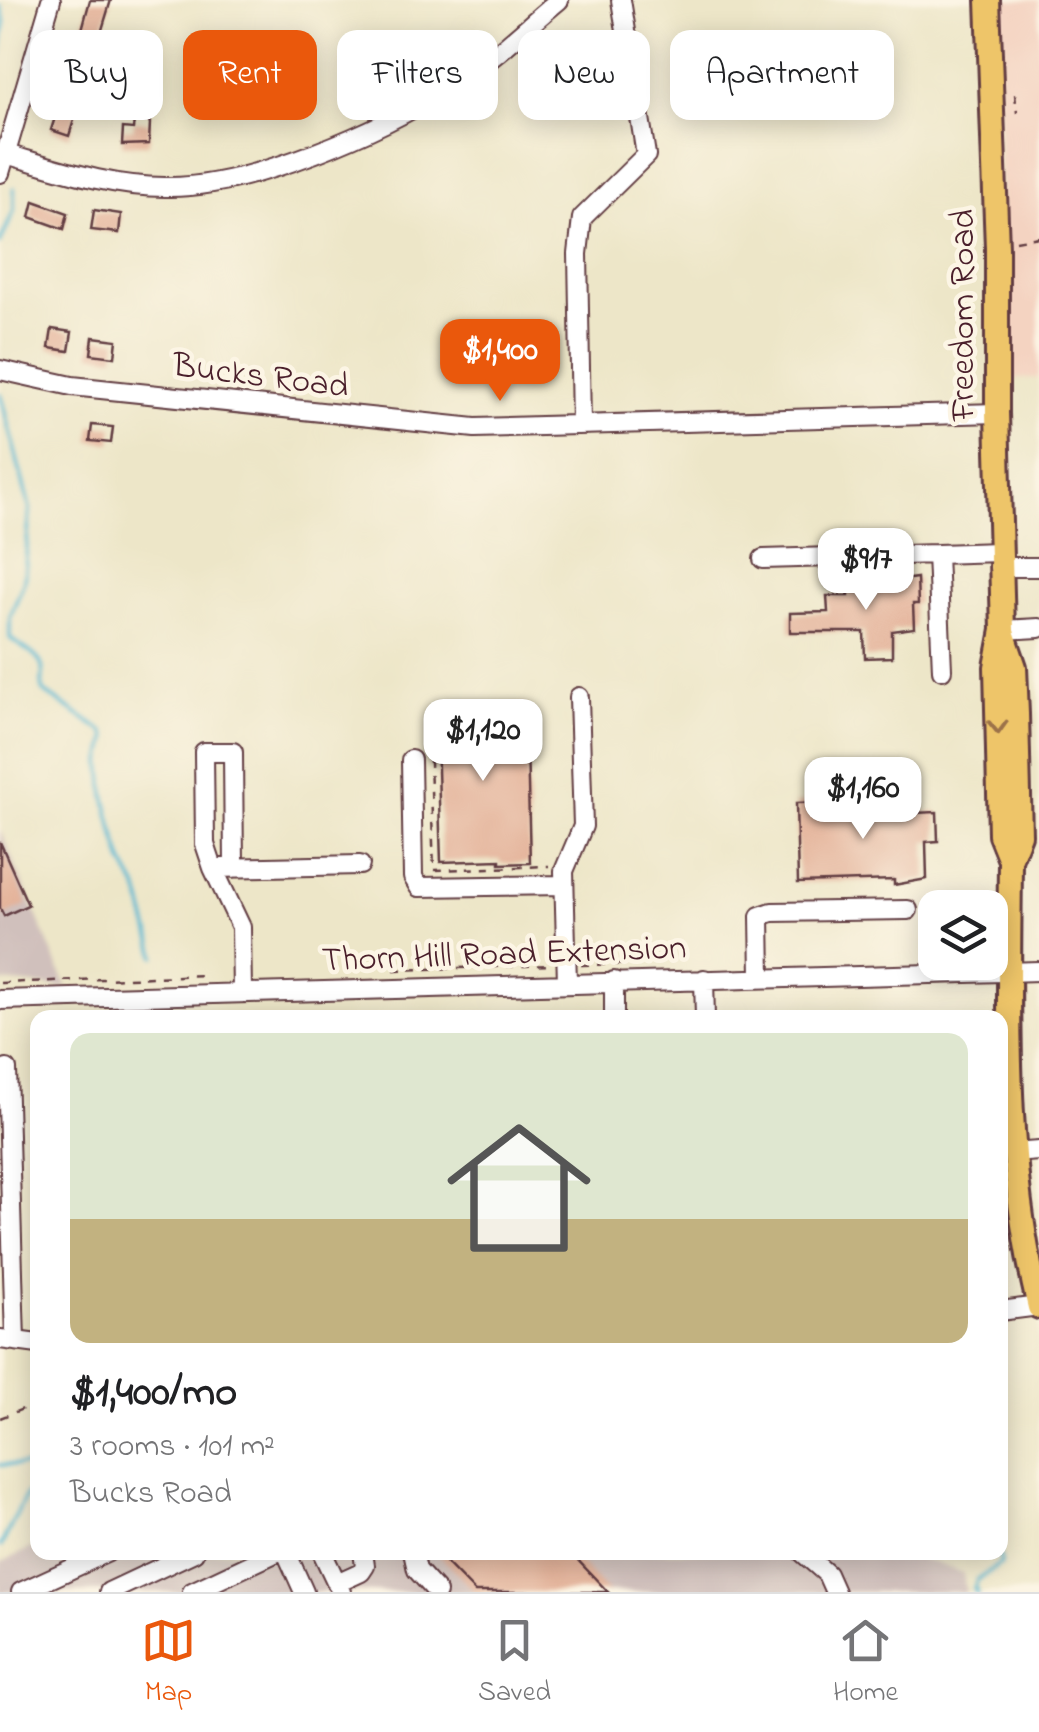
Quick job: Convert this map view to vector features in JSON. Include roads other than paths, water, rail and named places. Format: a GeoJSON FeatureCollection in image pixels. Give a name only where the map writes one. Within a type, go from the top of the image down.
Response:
{"type":"FeatureCollection","features":[{"type":"Feature","properties":{"kind":"main road","name":"Freedom Road"},"geometry":{"type":"LineString","coordinates":[[988,0],[997,248],[999,560],[1002,630],[1015,668],[1020,835],[1010,860],[1008,1050]]}},
{"type":"Feature","properties":{"kind":"main road","name":"Freedom Road"},"geometry":{"type":"LineString","coordinates":[[1008,1135],[1021,1225],[1039,1306]]}},
{"type":"Feature","properties":{"kind":"street"},"geometry":{"type":"LineString","coordinates":[[0,173],[51,0]]}},
{"type":"Feature","properties":{"kind":"street"},"geometry":{"type":"LineString","coordinates":[[6,154],[81,176],[146,186],[188,186],[244,176],[344,140],[451,87],[559,0]]}},
{"type":"Feature","properties":{"kind":"street"},"geometry":{"type":"LineString","coordinates":[[582,424],[578,254],[582,218],[646,155],[621,0]]}},
{"type":"Feature","properties":{"kind":"street","name":"Bucks Road"},"geometry":{"type":"LineString","coordinates":[[0,370],[72,386],[475,428],[996,413]]}},
{"type":"Feature","properties":{"kind":"street"},"geometry":{"type":"LineString","coordinates":[[938,554],[942,670]]}},
{"type":"Feature","properties":{"kind":"street"},"geometry":{"type":"LineString","coordinates":[[763,559],[938,554],[1039,568]]}},
{"type":"Feature","properties":{"kind":"street"},"geometry":{"type":"LineString","coordinates":[[1002,630],[1039,628]]}},
{"type":"Feature","properties":{"kind":"street"},"geometry":{"type":"LineString","coordinates":[[567,974],[558,886],[583,826],[580,697]]}},
{"type":"Feature","properties":{"kind":"street"},"geometry":{"type":"LineString","coordinates":[[234,868],[233,752],[204,752],[205,844],[241,926],[242,992]]}},
{"type":"Feature","properties":{"kind":"street"},"geometry":{"type":"LineString","coordinates":[[410,760],[413,877],[419,887],[558,886]]}},
{"type":"Feature","properties":{"kind":"street"},"geometry":{"type":"LineString","coordinates":[[213,868],[360,866]]}},
{"type":"Feature","properties":{"kind":"street"},"geometry":{"type":"LineString","coordinates":[[760,978],[760,916],[772,912],[908,910]]}},
{"type":"Feature","properties":{"kind":"street","name":"Thorn Hill Road Extension"},"geometry":{"type":"LineString","coordinates":[[0,1000],[242,992],[567,974],[614,982],[1039,971]]}},
{"type":"Feature","properties":{"kind":"street"},"geometry":{"type":"LineString","coordinates":[[704,979],[705,1010]]}},
{"type":"Feature","properties":{"kind":"street"},"geometry":{"type":"LineString","coordinates":[[614,982],[614,1010]]}},
{"type":"Feature","properties":{"kind":"street"},"geometry":{"type":"LineString","coordinates":[[136,1010],[139,996]]}},
{"type":"Feature","properties":{"kind":"street"},"geometry":{"type":"LineString","coordinates":[[6,1069],[8,1340]]}},
{"type":"Feature","properties":{"kind":"street"},"geometry":{"type":"LineString","coordinates":[[1013,1153],[1039,1151]]}},
{"type":"Feature","properties":{"kind":"street"},"geometry":{"type":"LineString","coordinates":[[1008,1310],[1039,1306]]}},
{"type":"Feature","properties":{"kind":"street"},"geometry":{"type":"LineString","coordinates":[[20,1592],[48,1587],[94,1560]]}},
{"type":"Feature","properties":{"kind":"street"},"geometry":{"type":"LineString","coordinates":[[108,1592],[167,1560]]}},
{"type":"Feature","properties":{"kind":"street"},"geometry":{"type":"LineString","coordinates":[[174,1560],[190,1592],[260,1560]]}},
{"type":"Feature","properties":{"kind":"street"},"geometry":{"type":"LineString","coordinates":[[290,1560],[304,1592]]}},
{"type":"Feature","properties":{"kind":"street"},"geometry":{"type":"LineString","coordinates":[[326,1560],[339,1588],[361,1572],[364,1560]]}},
{"type":"Feature","properties":{"kind":"street"},"geometry":{"type":"LineString","coordinates":[[415,1560],[417,1570],[436,1592]]}},
{"type":"Feature","properties":{"kind":"street"},"geometry":{"type":"LineString","coordinates":[[811,1560],[827,1574],[835,1592]]}},
{"type":"Feature","properties":{"kind":"waterway"},"geometry":{"type":"LineString","coordinates":[[0,6],[5,22],[0,58]]}},
{"type":"Feature","properties":{"kind":"waterway"},"geometry":{"type":"LineString","coordinates":[[0,243],[14,211],[14,188]]}},
{"type":"Feature","properties":{"kind":"waterway"},"geometry":{"type":"LineString","coordinates":[[0,394],[30,509],[24,581],[10,617],[10,638],[40,663],[44,692],[104,732],[107,738],[102,762],[105,795],[123,862],[139,891],[156,956]]}},
{"type":"Feature","properties":{"kind":"waterway"},"geometry":{"type":"LineString","coordinates":[[0,1465],[30,1465]]}},
{"type":"Feature","properties":{"kind":"waterway"},"geometry":{"type":"LineString","coordinates":[[1,1546],[30,1492]]}},
{"type":"Feature","properties":{"kind":"waterway"},"geometry":{"type":"LineString","coordinates":[[977,1592],[977,1580],[1000,1560]]}}]}
